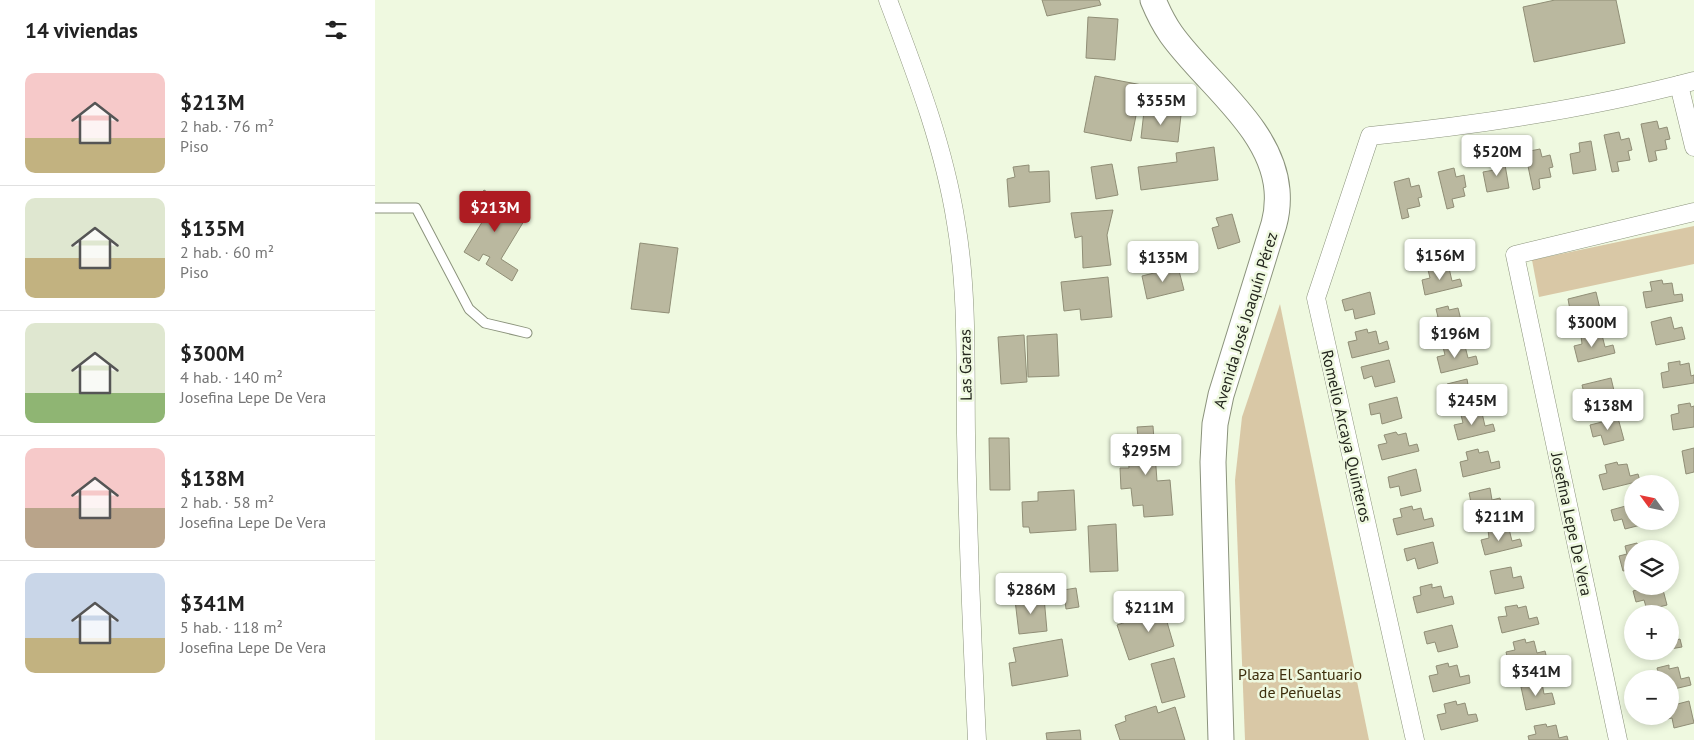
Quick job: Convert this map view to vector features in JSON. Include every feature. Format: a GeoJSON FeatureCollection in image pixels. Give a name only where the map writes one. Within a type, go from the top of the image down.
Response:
{"type":"FeatureCollection","features":[{"type":"Feature","properties":{"kind":"main road","name":"Avenida José Joaquín Pérez"},"geometry":{"type":"LineString","coordinates":[[1153,0],[1171,34],[1256,134],[1267,154],[1277,189],[1278,206],[1273,232],[1226,377],[1215,424],[1213,462],[1221,740]]}},
{"type":"Feature","properties":{"kind":"street","name":"Las Garzas"},"geometry":{"type":"LineString","coordinates":[[888,0],[934,125],[950,188],[957,226],[963,300],[969,591],[977,740]]}},
{"type":"Feature","properties":{"kind":"street","name":"Romelio Arcaya Quinteros"},"geometry":{"type":"LineString","coordinates":[[1415,740],[1316,298],[1370,136],[1441,130],[1546,114],[1686,83]]}},
{"type":"Feature","properties":{"kind":"street"},"geometry":{"type":"LineString","coordinates":[[1686,83],[1694,146]]}},
{"type":"Feature","properties":{"kind":"street","name":"Josefina Lepe De Vera"},"geometry":{"type":"LineString","coordinates":[[1617,740],[1515,255],[1694,212]]}},
{"type":"Feature","properties":{"kind":"lane"},"geometry":{"type":"LineString","coordinates":[[375,208],[416,208],[469,309],[485,323],[527,333]]}},
{"type":"Feature","properties":{"kind":"green space"},"geometry":{"type":"Polygon","coordinates":[[[1694,226],[1694,264],[1539,297],[1532,260],[1694,226]]]}},
{"type":"Feature","properties":{"kind":"green space","name":"Plaza El Santuario de Peñuelas"},"geometry":{"type":"Polygon","coordinates":[[[1280,304],[1369,740],[1245,740],[1235,480],[1242,417],[1280,304]]]}},
{"type":"Feature","properties":{"kind":"building"},"geometry":{"type":"Polygon","coordinates":[[[1042,0],[1099,0],[1101,5],[1047,16],[1042,0]]]}},
{"type":"Feature","properties":{"kind":"building"},"geometry":{"type":"Polygon","coordinates":[[[1555,0],[1616,0],[1625,43],[1534,62],[1523,7],[1555,0]]]}},
{"type":"Feature","properties":{"kind":"building"},"geometry":{"type":"Polygon","coordinates":[[[1088,17],[1118,19],[1115,60],[1086,58],[1088,17]]]}},
{"type":"Feature","properties":{"kind":"building"},"geometry":{"type":"Polygon","coordinates":[[[1095,76],[1142,85],[1131,141],[1084,132],[1095,76]]]}},
{"type":"Feature","properties":{"kind":"building"},"geometry":{"type":"Polygon","coordinates":[[[1144,111],[1181,115],[1178,142],[1141,138],[1144,111]]]}},
{"type":"Feature","properties":{"kind":"building"},"geometry":{"type":"Polygon","coordinates":[[[1657,121],[1659,129],[1667,127],[1670,139],[1665,140],[1667,149],[1655,151],[1657,160],[1649,162],[1641,124],[1657,121]]]}},
{"type":"Feature","properties":{"kind":"building"},"geometry":{"type":"Polygon","coordinates":[[[1619,132],[1621,140],[1629,138],[1632,150],[1628,151],[1630,160],[1617,162],[1619,171],[1612,172],[1604,135],[1619,132]]]}},
{"type":"Feature","properties":{"kind":"building"},"geometry":{"type":"Polygon","coordinates":[[[1591,141],[1596,170],[1573,174],[1570,154],[1580,152],[1579,143],[1591,141]]]}},
{"type":"Feature","properties":{"kind":"building"},"geometry":{"type":"Polygon","coordinates":[[[1214,147],[1218,180],[1141,190],[1138,167],[1177,162],[1176,153],[1214,147]]]}},
{"type":"Feature","properties":{"kind":"building"},"geometry":{"type":"Polygon","coordinates":[[[1540,149],[1542,157],[1550,155],[1553,167],[1549,168],[1551,177],[1539,179],[1540,188],[1533,190],[1525,152],[1540,149]]]}},
{"type":"Feature","properties":{"kind":"building"},"geometry":{"type":"Polygon","coordinates":[[[1504,159],[1509,188],[1487,192],[1483,172],[1494,170],[1492,161],[1504,159]]]}},
{"type":"Feature","properties":{"kind":"building"},"geometry":{"type":"Polygon","coordinates":[[[1112,164],[1118,195],[1096,199],[1091,167],[1112,164]]]}},
{"type":"Feature","properties":{"kind":"building"},"geometry":{"type":"Polygon","coordinates":[[[1029,165],[1029,172],[1049,171],[1050,202],[1009,207],[1007,179],[1015,177],[1013,167],[1029,165]]]}},
{"type":"Feature","properties":{"kind":"building"},"geometry":{"type":"Polygon","coordinates":[[[1454,168],[1456,177],[1464,175],[1466,187],[1463,188],[1465,196],[1452,199],[1454,207],[1447,209],[1438,172],[1454,168]]]}},
{"type":"Feature","properties":{"kind":"building"},"geometry":{"type":"Polygon","coordinates":[[[1409,178],[1411,187],[1419,185],[1422,197],[1418,198],[1420,206],[1407,209],[1409,217],[1402,219],[1394,182],[1409,178]]]}},
{"type":"Feature","properties":{"kind":"building"},"geometry":{"type":"Polygon","coordinates":[[[484,190],[527,216],[501,259],[518,270],[512,281],[486,264],[490,257],[483,254],[479,261],[464,252],[484,219],[471,211],[484,190]]]}},
{"type":"Feature","properties":{"kind":"building"},"geometry":{"type":"Polygon","coordinates":[[[1113,210],[1107,235],[1111,265],[1083,268],[1082,236],[1075,238],[1071,213],[1113,210]]]}},
{"type":"Feature","properties":{"kind":"building"},"geometry":{"type":"Polygon","coordinates":[[[1232,214],[1240,242],[1218,249],[1212,228],[1219,226],[1216,218],[1232,214]]]}},
{"type":"Feature","properties":{"kind":"building"},"geometry":{"type":"Polygon","coordinates":[[[640,243],[678,248],[669,313],[631,309],[640,243]]]}},
{"type":"Feature","properties":{"kind":"building"},"geometry":{"type":"Polygon","coordinates":[[[1178,267],[1184,290],[1147,299],[1142,276],[1178,267]]]}},
{"type":"Feature","properties":{"kind":"building"},"geometry":{"type":"Polygon","coordinates":[[[1440,267],[1441,270],[1449,268],[1452,281],[1460,279],[1462,286],[1425,295],[1422,280],[1430,278],[1428,270],[1440,267]]]}},
{"type":"Feature","properties":{"kind":"building"},"geometry":{"type":"Polygon","coordinates":[[[1108,277],[1112,317],[1081,320],[1080,309],[1064,311],[1061,282],[1108,277]]]}},
{"type":"Feature","properties":{"kind":"building"},"geometry":{"type":"Polygon","coordinates":[[[1662,280],[1663,284],[1672,283],[1674,295],[1682,294],[1683,301],[1646,308],[1643,292],[1652,291],[1650,282],[1662,280]]]}},
{"type":"Feature","properties":{"kind":"building"},"geometry":{"type":"Polygon","coordinates":[[[1370,292],[1375,314],[1355,319],[1353,309],[1345,311],[1342,300],[1370,292]]]}},
{"type":"Feature","properties":{"kind":"building"},"geometry":{"type":"Polygon","coordinates":[[[1596,292],[1601,313],[1581,319],[1579,308],[1570,310],[1568,299],[1596,292]]]}},
{"type":"Feature","properties":{"kind":"building"},"geometry":{"type":"Polygon","coordinates":[[[1448,306],[1449,310],[1458,308],[1461,320],[1469,318],[1470,326],[1433,334],[1430,319],[1438,317],[1436,309],[1448,306]]]}},
{"type":"Feature","properties":{"kind":"building"},"geometry":{"type":"Polygon","coordinates":[[[1671,317],[1674,329],[1682,327],[1685,339],[1656,345],[1651,322],[1671,317]]]}},
{"type":"Feature","properties":{"kind":"building"},"geometry":{"type":"Polygon","coordinates":[[[1367,329],[1368,333],[1376,331],[1379,344],[1387,341],[1389,349],[1352,358],[1348,342],[1357,340],[1355,332],[1367,329]]]}},
{"type":"Feature","properties":{"kind":"building"},"geometry":{"type":"Polygon","coordinates":[[[1592,333],[1593,337],[1602,335],[1605,347],[1613,345],[1615,353],[1578,362],[1574,346],[1582,344],[1581,336],[1592,333]]]}},
{"type":"Feature","properties":{"kind":"building"},"geometry":{"type":"Polygon","coordinates":[[[1057,334],[1059,376],[1028,377],[1027,336],[1057,334]]]}},
{"type":"Feature","properties":{"kind":"building"},"geometry":{"type":"Polygon","coordinates":[[[1024,335],[1027,382],[1001,384],[998,337],[1024,335]]]}},
{"type":"Feature","properties":{"kind":"building"},"geometry":{"type":"Polygon","coordinates":[[[1455,344],[1456,348],[1465,346],[1468,358],[1476,356],[1478,364],[1441,373],[1437,357],[1445,355],[1443,347],[1455,344]]]}},
{"type":"Feature","properties":{"kind":"building"},"geometry":{"type":"Polygon","coordinates":[[[1389,360],[1395,382],[1375,387],[1372,376],[1364,379],[1361,367],[1389,360]]]}},
{"type":"Feature","properties":{"kind":"building"},"geometry":{"type":"Polygon","coordinates":[[[1680,361],[1680,365],[1689,363],[1691,376],[1694,375],[1694,383],[1663,388],[1661,373],[1669,371],[1668,363],[1680,361]]]}},
{"type":"Feature","properties":{"kind":"building"},"geometry":{"type":"Polygon","coordinates":[[[1611,378],[1616,399],[1596,405],[1593,394],[1585,397],[1582,385],[1611,378]]]}},
{"type":"Feature","properties":{"kind":"building"},"geometry":{"type":"Polygon","coordinates":[[[1467,379],[1469,391],[1478,389],[1480,401],[1451,407],[1447,384],[1467,379]]]}},
{"type":"Feature","properties":{"kind":"building"},"geometry":{"type":"Polygon","coordinates":[[[1397,397],[1402,418],[1382,424],[1380,413],[1371,415],[1369,404],[1397,397]]]}},
{"type":"Feature","properties":{"kind":"building"},"geometry":{"type":"Polygon","coordinates":[[[1690,403],[1691,407],[1694,406],[1694,427],[1673,430],[1671,415],[1679,413],[1678,405],[1690,403]]]}},
{"type":"Feature","properties":{"kind":"building"},"geometry":{"type":"Polygon","coordinates":[[[1473,411],[1474,415],[1482,413],[1485,426],[1493,424],[1495,431],[1458,440],[1454,425],[1463,423],[1461,415],[1473,411]]]}},
{"type":"Feature","properties":{"kind":"building"},"geometry":{"type":"Polygon","coordinates":[[[1618,418],[1624,440],[1604,445],[1601,435],[1593,437],[1590,425],[1618,418]]]}},
{"type":"Feature","properties":{"kind":"building"},"geometry":{"type":"Polygon","coordinates":[[[1153,426],[1157,481],[1170,480],[1173,515],[1144,517],[1143,505],[1133,506],[1131,488],[1121,489],[1120,468],[1129,468],[1127,438],[1138,437],[1137,427],[1153,426]]]}},
{"type":"Feature","properties":{"kind":"building"},"geometry":{"type":"Polygon","coordinates":[[[1396,432],[1398,435],[1406,433],[1409,446],[1417,444],[1419,451],[1382,460],[1378,445],[1387,443],[1384,435],[1396,432]]]}},
{"type":"Feature","properties":{"kind":"building"},"geometry":{"type":"Polygon","coordinates":[[[989,438],[1009,438],[1010,490],[990,490],[989,438]]]}},
{"type":"Feature","properties":{"kind":"building"},"geometry":{"type":"Polygon","coordinates":[[[1694,448],[1694,472],[1686,474],[1682,451],[1694,448]]]}},
{"type":"Feature","properties":{"kind":"building"},"geometry":{"type":"Polygon","coordinates":[[[1478,449],[1479,453],[1488,451],[1491,463],[1499,461],[1500,468],[1463,477],[1460,462],[1468,460],[1466,452],[1478,449]]]}},
{"type":"Feature","properties":{"kind":"building"},"geometry":{"type":"Polygon","coordinates":[[[1617,462],[1618,465],[1627,464],[1630,475],[1624,475],[1624,485],[1603,490],[1599,475],[1607,473],[1605,465],[1617,462]]]}},
{"type":"Feature","properties":{"kind":"building"},"geometry":{"type":"Polygon","coordinates":[[[1416,469],[1421,491],[1401,496],[1399,486],[1390,488],[1388,477],[1416,469]]]}},
{"type":"Feature","properties":{"kind":"building"},"geometry":{"type":"Polygon","coordinates":[[[1490,488],[1492,500],[1500,498],[1503,510],[1474,516],[1469,493],[1490,488]]]}},
{"type":"Feature","properties":{"kind":"building"},"geometry":{"type":"Polygon","coordinates":[[[1074,490],[1076,530],[1030,533],[1029,527],[1023,527],[1022,502],[1038,501],[1038,492],[1074,490]]]}},
{"type":"Feature","properties":{"kind":"building"},"geometry":{"type":"Polygon","coordinates":[[[1412,506],[1413,510],[1421,508],[1424,520],[1432,518],[1434,526],[1397,535],[1393,519],[1402,517],[1400,509],[1412,506]]]}},
{"type":"Feature","properties":{"kind":"building"},"geometry":{"type":"Polygon","coordinates":[[[1624,506],[1624,526],[1622,519],[1614,521],[1611,510],[1624,506]]]}},
{"type":"Feature","properties":{"kind":"building"},"geometry":{"type":"Polygon","coordinates":[[[1116,524],[1118,571],[1090,572],[1088,526],[1116,524]]]}},
{"type":"Feature","properties":{"kind":"building"},"geometry":{"type":"Polygon","coordinates":[[[1500,527],[1500,531],[1509,529],[1512,541],[1520,539],[1522,546],[1485,555],[1481,540],[1489,538],[1488,530],[1500,527]]]}},
{"type":"Feature","properties":{"kind":"building"},"geometry":{"type":"Polygon","coordinates":[[[1433,542],[1438,563],[1418,569],[1415,558],[1407,561],[1404,549],[1433,542]]]}},
{"type":"Feature","properties":{"kind":"building"},"geometry":{"type":"Polygon","coordinates":[[[1624,555],[1624,571],[1623,571],[1619,556],[1624,555]]]}},
{"type":"Feature","properties":{"kind":"building"},"geometry":{"type":"Polygon","coordinates":[[[1511,567],[1513,578],[1521,576],[1524,588],[1495,594],[1490,571],[1511,567]]]}},
{"type":"Feature","properties":{"kind":"building"},"geometry":{"type":"Polygon","coordinates":[[[1432,584],[1432,588],[1441,586],[1444,598],[1452,596],[1454,604],[1417,613],[1413,597],[1421,595],[1420,587],[1432,584]]]}},
{"type":"Feature","properties":{"kind":"building"},"geometry":{"type":"Polygon","coordinates":[[[1076,588],[1079,607],[1066,609],[1065,601],[1059,602],[1057,591],[1076,588]]]}},
{"type":"Feature","properties":{"kind":"building"},"geometry":{"type":"Polygon","coordinates":[[[1634,595],[1664,595],[1667,605],[1646,605],[1644,600],[1636,602],[1634,595]]]}},
{"type":"Feature","properties":{"kind":"building"},"geometry":{"type":"Polygon","coordinates":[[[1044,597],[1047,631],[1019,634],[1015,600],[1044,597]]]}},
{"type":"Feature","properties":{"kind":"building"},"geometry":{"type":"Polygon","coordinates":[[[1180,604],[1183,617],[1167,622],[1174,646],[1129,660],[1117,625],[1180,604]]]}},
{"type":"Feature","properties":{"kind":"building"},"geometry":{"type":"Polygon","coordinates":[[[1517,605],[1518,608],[1526,606],[1529,619],[1537,617],[1539,624],[1502,633],[1498,617],[1507,616],[1505,607],[1517,605]]]}},
{"type":"Feature","properties":{"kind":"building"},"geometry":{"type":"Polygon","coordinates":[[[1452,625],[1458,647],[1438,652],[1435,642],[1427,644],[1424,632],[1452,625]]]}},
{"type":"Feature","properties":{"kind":"building"},"geometry":{"type":"Polygon","coordinates":[[[1062,639],[1068,676],[1012,686],[1009,663],[1016,662],[1013,648],[1062,639]]]}},
{"type":"Feature","properties":{"kind":"building"},"geometry":{"type":"Polygon","coordinates":[[[1525,639],[1526,643],[1534,641],[1537,653],[1545,651],[1547,659],[1510,668],[1506,652],[1515,650],[1513,642],[1525,639]]]}},
{"type":"Feature","properties":{"kind":"building"},"geometry":{"type":"Polygon","coordinates":[[[1679,639],[1680,639],[1682,647],[1679,648],[1679,639]]]}},
{"type":"Feature","properties":{"kind":"building"},"geometry":{"type":"Polygon","coordinates":[[[1174,658],[1185,697],[1162,703],[1151,664],[1174,658]]]}},
{"type":"Feature","properties":{"kind":"building"},"geometry":{"type":"Polygon","coordinates":[[[1448,663],[1449,667],[1457,665],[1460,677],[1469,675],[1470,683],[1433,692],[1429,676],[1438,674],[1436,666],[1448,663]]]}},
{"type":"Feature","properties":{"kind":"building"},"geometry":{"type":"Polygon","coordinates":[[[1669,665],[1669,669],[1678,667],[1679,670],[1658,670],[1657,668],[1669,665]]]}},
{"type":"Feature","properties":{"kind":"building"},"geometry":{"type":"Polygon","coordinates":[[[1679,671],[1681,679],[1689,677],[1691,685],[1679,688],[1679,671]]]}},
{"type":"Feature","properties":{"kind":"building"},"geometry":{"type":"Polygon","coordinates":[[[1542,683],[1544,694],[1552,693],[1555,704],[1526,710],[1521,687],[1542,683]]]}},
{"type":"Feature","properties":{"kind":"building"},"geometry":{"type":"Polygon","coordinates":[[[1456,701],[1457,705],[1465,703],[1468,715],[1476,714],[1478,721],[1441,730],[1437,715],[1446,713],[1444,704],[1456,701]]]}},
{"type":"Feature","properties":{"kind":"building"},"geometry":{"type":"Polygon","coordinates":[[[1689,701],[1694,723],[1674,728],[1673,725],[1679,725],[1679,704],[1689,701]]]}},
{"type":"Feature","properties":{"kind":"building"},"geometry":{"type":"Polygon","coordinates":[[[1156,706],[1158,713],[1175,707],[1185,740],[1120,740],[1115,725],[1126,721],[1125,716],[1156,706]]]}},
{"type":"Feature","properties":{"kind":"building"},"geometry":{"type":"Polygon","coordinates":[[[1546,724],[1547,727],[1556,725],[1559,738],[1567,736],[1568,740],[1529,740],[1528,736],[1536,734],[1534,726],[1546,724]]]}},
{"type":"Feature","properties":{"kind":"building"},"geometry":{"type":"Polygon","coordinates":[[[1080,730],[1081,740],[1047,740],[1046,733],[1080,730]]]}}]}
